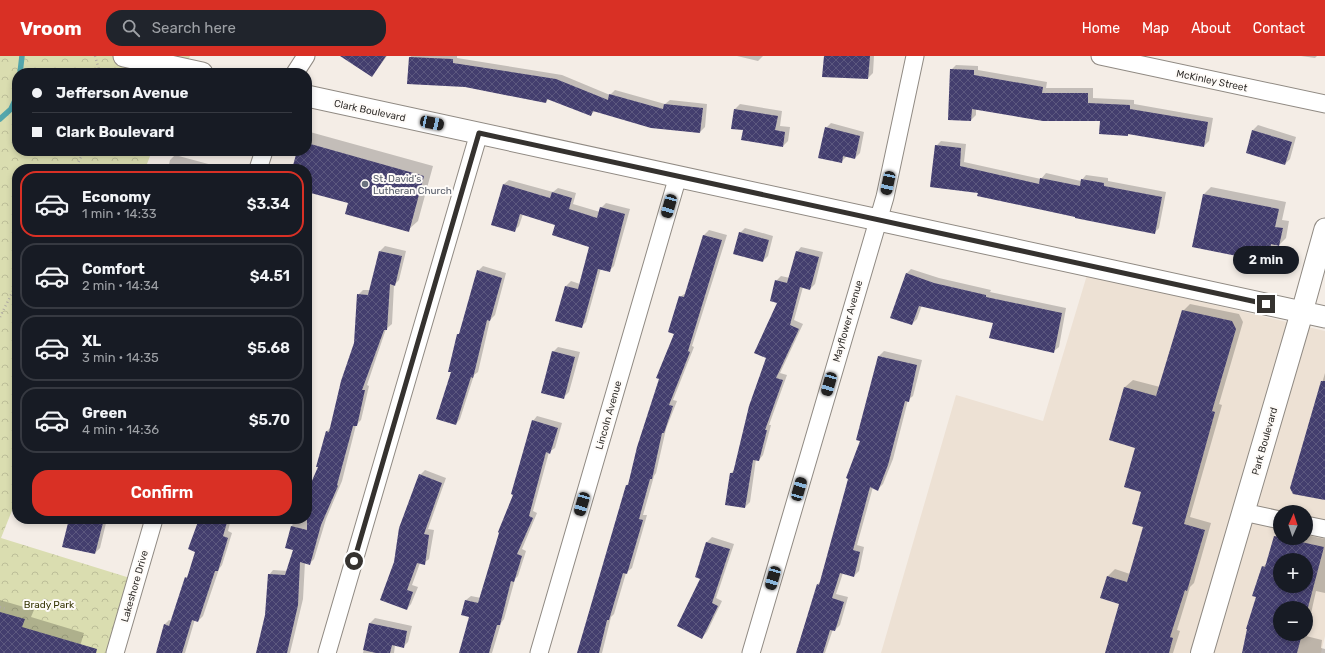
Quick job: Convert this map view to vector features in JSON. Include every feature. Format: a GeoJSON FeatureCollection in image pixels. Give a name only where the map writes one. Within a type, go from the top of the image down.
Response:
{"type":"FeatureCollection","features":[{"type":"Feature","properties":{"kind":"main road","name":"Park Boulevard"},"geometry":{"type":"LineString","coordinates":[[1202,653],[1302,312]]}},
{"type":"Feature","properties":{"kind":"street"},"geometry":{"type":"LineString","coordinates":[[124,56],[179,68]]}},
{"type":"Feature","properties":{"kind":"street"},"geometry":{"type":"LineString","coordinates":[[298,68],[306,56]]}},
{"type":"Feature","properties":{"kind":"street","name":"Mayflower Avenue"},"geometry":{"type":"LineString","coordinates":[[751,653],[885,197],[915,56]]}},
{"type":"Feature","properties":{"kind":"street","name":"McKinley Street"},"geometry":{"type":"LineString","coordinates":[[1100,56],[1325,104]]}},
{"type":"Feature","properties":{"kind":"street","name":"Clark Boulevard"},"geometry":{"type":"LineString","coordinates":[[312,97],[1325,317]]}},
{"type":"Feature","properties":{"kind":"street"},"geometry":{"type":"LineString","coordinates":[[327,653],[479,133]]}},
{"type":"Feature","properties":{"kind":"street","name":"Lincoln Avenue"},"geometry":{"type":"LineString","coordinates":[[539,653],[678,176]]}},
{"type":"Feature","properties":{"kind":"street","name":"Park Boulevard"},"geometry":{"type":"LineString","coordinates":[[1302,312],[1325,229]]}},
{"type":"Feature","properties":{"kind":"street"},"geometry":{"type":"LineString","coordinates":[[1243,512],[1273,518]]}},
{"type":"Feature","properties":{"kind":"street","name":"Lakeshore Drive"},"geometry":{"type":"LineString","coordinates":[[115,653],[153,524]]}},
{"type":"Feature","properties":{"kind":"street"},"geometry":{"type":"LineString","coordinates":[[1313,526],[1325,529]]}},
{"type":"Feature","properties":{"kind":"path"},"geometry":{"type":"LineString","coordinates":[[95,56],[99,68]]}},
{"type":"Feature","properties":{"kind":"path"},"geometry":{"type":"LineString","coordinates":[[0,317],[12,294]]}},
{"type":"Feature","properties":{"kind":"path"},"geometry":{"type":"LineString","coordinates":[[0,607],[6,609]]}},
{"type":"Feature","properties":{"kind":"shaded area"},"geometry":{"type":"Polygon","coordinates":[[[1087,275],[1325,331],[1325,636],[1321,653],[881,653],[956,395],[1043,421],[1087,275]]]}},
{"type":"Feature","properties":{"kind":"green space","name":"Brady Park"},"geometry":{"type":"Polygon","coordinates":[[[0,56],[190,56],[185,68],[12,68],[12,156],[150,156],[147,164],[12,164],[12,510],[1,538],[130,578],[108,653],[0,653],[0,56]]]}},
{"type":"Feature","properties":{"kind":"building"},"geometry":{"type":"Polygon","coordinates":[[[340,56],[386,56],[372,77],[340,56]]]}},
{"type":"Feature","properties":{"kind":"building"},"geometry":{"type":"Polygon","coordinates":[[[824,56],[870,56],[868,79],[822,77],[824,56]]]}},
{"type":"Feature","properties":{"kind":"building"},"geometry":{"type":"Polygon","coordinates":[[[409,57],[453,59],[453,63],[556,79],[608,100],[609,94],[663,109],[664,104],[703,108],[700,133],[651,128],[593,111],[591,116],[547,99],[546,103],[465,87],[407,84],[409,57]]]}},
{"type":"Feature","properties":{"kind":"building"},"geometry":{"type":"Polygon","coordinates":[[[950,69],[974,70],[974,75],[1043,87],[1042,93],[1088,93],[1088,103],[1130,105],[1130,109],[1208,122],[1204,147],[1128,134],[1128,136],[1099,134],[1100,121],[1043,121],[972,109],[971,121],[948,120],[950,69]]]}},
{"type":"Feature","properties":{"kind":"building"},"geometry":{"type":"Polygon","coordinates":[[[734,109],[778,116],[775,130],[785,132],[783,147],[741,140],[743,130],[731,129],[734,109]]]}},
{"type":"Feature","properties":{"kind":"building"},"geometry":{"type":"Polygon","coordinates":[[[825,127],[860,136],[855,159],[843,156],[842,163],[818,158],[825,127]]]}},
{"type":"Feature","properties":{"kind":"building"},"geometry":{"type":"Polygon","coordinates":[[[1252,130],[1292,142],[1285,165],[1246,153],[1252,130]]]}},
{"type":"Feature","properties":{"kind":"building","name":"St. David's Lutheran Church"},"geometry":{"type":"Polygon","coordinates":[[[312,144],[424,176],[409,232],[345,214],[348,203],[312,193],[312,164],[293,164],[296,156],[312,156],[312,144]]]}},
{"type":"Feature","properties":{"kind":"building"},"geometry":{"type":"Polygon","coordinates":[[[935,145],[961,148],[960,166],[1039,184],[1040,178],[1080,186],[1081,179],[1104,183],[1104,186],[1162,197],[1155,234],[977,196],[978,193],[930,187],[935,145]]]}},
{"type":"Feature","properties":{"kind":"building"},"geometry":{"type":"Polygon","coordinates":[[[503,184],[550,198],[552,192],[572,198],[569,209],[597,218],[600,207],[625,214],[610,272],[598,269],[582,328],[555,321],[565,286],[578,289],[589,247],[552,235],[555,225],[520,214],[515,232],[491,225],[503,184]]]}},
{"type":"Feature","properties":{"kind":"building"},"geometry":{"type":"Polygon","coordinates":[[[1203,194],[1279,209],[1275,227],[1283,228],[1279,246],[1271,244],[1267,262],[1192,247],[1203,194]]]}},
{"type":"Feature","properties":{"kind":"building"},"geometry":{"type":"Polygon","coordinates":[[[739,232],[769,240],[763,262],[733,254],[739,232]]]}},
{"type":"Feature","properties":{"kind":"building"},"geometry":{"type":"Polygon","coordinates":[[[703,235],[722,240],[688,351],[690,352],[669,405],[673,406],[664,433],[662,433],[652,479],[650,479],[639,519],[643,520],[627,574],[623,573],[609,620],[607,620],[599,653],[577,653],[626,485],[628,485],[637,447],[659,379],[656,378],[674,334],[668,332],[679,296],[684,297],[703,235]]]}},
{"type":"Feature","properties":{"kind":"building"},"geometry":{"type":"Polygon","coordinates":[[[379,251],[402,256],[395,286],[390,284],[387,330],[384,330],[362,390],[365,390],[357,426],[353,426],[337,485],[338,486],[321,525],[310,565],[300,562],[298,605],[287,653],[256,653],[265,615],[268,574],[285,575],[293,550],[285,548],[291,526],[307,530],[307,524],[312,524],[312,481],[318,467],[316,467],[326,431],[329,432],[341,381],[354,343],[357,294],[368,295],[379,251]]]}},
{"type":"Feature","properties":{"kind":"building"},"geometry":{"type":"Polygon","coordinates":[[[796,251],[819,257],[810,290],[800,287],[790,325],[799,329],[776,378],[783,380],[765,430],[767,430],[759,461],[753,460],[745,508],[725,505],[730,473],[733,473],[749,406],[766,358],[754,353],[777,303],[770,301],[775,280],[787,283],[796,251]]]}},
{"type":"Feature","properties":{"kind":"building"},"geometry":{"type":"Polygon","coordinates":[[[477,270],[502,278],[490,321],[487,320],[473,378],[471,377],[456,425],[436,419],[451,372],[448,372],[457,334],[459,334],[477,270]]]}},
{"type":"Feature","properties":{"kind":"building"},"geometry":{"type":"Polygon","coordinates":[[[906,273],[934,283],[986,295],[986,297],[1062,313],[1054,353],[989,338],[993,323],[919,306],[912,325],[890,318],[906,273]]]}},
{"type":"Feature","properties":{"kind":"building"},"geometry":{"type":"Polygon","coordinates":[[[1182,310],[1232,321],[1236,329],[1212,411],[1215,412],[1184,524],[1205,530],[1187,591],[1185,590],[1170,637],[1173,638],[1169,653],[1105,653],[1119,604],[1100,598],[1107,576],[1127,582],[1143,527],[1132,524],[1141,492],[1124,487],[1135,448],[1109,440],[1124,387],[1156,396],[1182,310]]]}},
{"type":"Feature","properties":{"kind":"building"},"geometry":{"type":"Polygon","coordinates":[[[552,351],[575,357],[564,399],[541,393],[552,351]]]}},
{"type":"Feature","properties":{"kind":"building"},"geometry":{"type":"Polygon","coordinates":[[[878,356],[917,365],[909,402],[905,401],[888,465],[878,491],[870,487],[853,550],[860,552],[854,577],[840,573],[832,598],[844,602],[835,631],[830,630],[823,653],[796,653],[817,584],[819,585],[848,479],[846,478],[860,441],[856,440],[878,356]]]}},
{"type":"Feature","properties":{"kind":"building"},"geometry":{"type":"Polygon","coordinates":[[[1321,381],[1325,381],[1325,500],[1293,494],[1290,488],[1321,381]]]}},
{"type":"Feature","properties":{"kind":"building"},"geometry":{"type":"Polygon","coordinates":[[[532,420],[558,428],[550,454],[546,452],[529,516],[533,518],[517,554],[522,556],[514,582],[511,581],[500,625],[497,625],[489,653],[459,653],[469,617],[461,615],[465,600],[478,603],[499,533],[498,532],[513,495],[511,494],[532,420]]]}},
{"type":"Feature","properties":{"kind":"building"},"geometry":{"type":"Polygon","coordinates":[[[419,474],[442,483],[424,534],[429,535],[425,565],[417,563],[407,590],[413,592],[407,610],[380,600],[394,562],[399,528],[419,474]]]}},
{"type":"Feature","properties":{"kind":"building"},"geometry":{"type":"Polygon","coordinates":[[[68,524],[103,524],[95,554],[62,547],[68,524]]]}},
{"type":"Feature","properties":{"kind":"building"},"geometry":{"type":"Polygon","coordinates":[[[197,524],[227,524],[223,536],[228,538],[218,571],[215,571],[198,622],[192,620],[182,653],[156,653],[164,624],[169,626],[195,552],[188,549],[197,524]]]}},
{"type":"Feature","properties":{"kind":"building"},"geometry":{"type":"Polygon","coordinates":[[[1273,539],[1273,545],[1313,545],[1324,547],[1313,589],[1313,553],[1273,553],[1273,593],[1312,593],[1310,601],[1273,601],[1273,641],[1300,641],[1297,653],[1242,653],[1246,629],[1256,597],[1252,596],[1262,566],[1265,567],[1273,539]]]}},
{"type":"Feature","properties":{"kind":"building"},"geometry":{"type":"Polygon","coordinates":[[[706,542],[730,549],[712,603],[718,606],[702,639],[677,626],[700,579],[695,577],[706,542]]]}},
{"type":"Feature","properties":{"kind":"building"},"geometry":{"type":"Polygon","coordinates":[[[0,612],[25,619],[22,627],[97,649],[96,653],[0,653],[0,612]]]}},
{"type":"Feature","properties":{"kind":"building"},"geometry":{"type":"Polygon","coordinates":[[[369,623],[407,631],[404,648],[392,645],[390,653],[376,653],[363,650],[369,623]]]}},
{"type":"Feature","properties":{"kind":"waterway"},"geometry":{"type":"LineString","coordinates":[[21,68],[22,56]]}},
{"type":"Feature","properties":{"kind":"waterway"},"geometry":{"type":"LineString","coordinates":[[0,119],[12,107]]}},
{"type":"Feature","properties":{"kind":"place","name":"St. David's Lutheran Church"},"geometry":{"type":"Point","coordinates":[365,184]}},
{"type":"Feature","properties":{"kind":"route"},"geometry":{"type":"LineString","coordinates":[[354,561],[479,133],[1266,304]]}}]}
